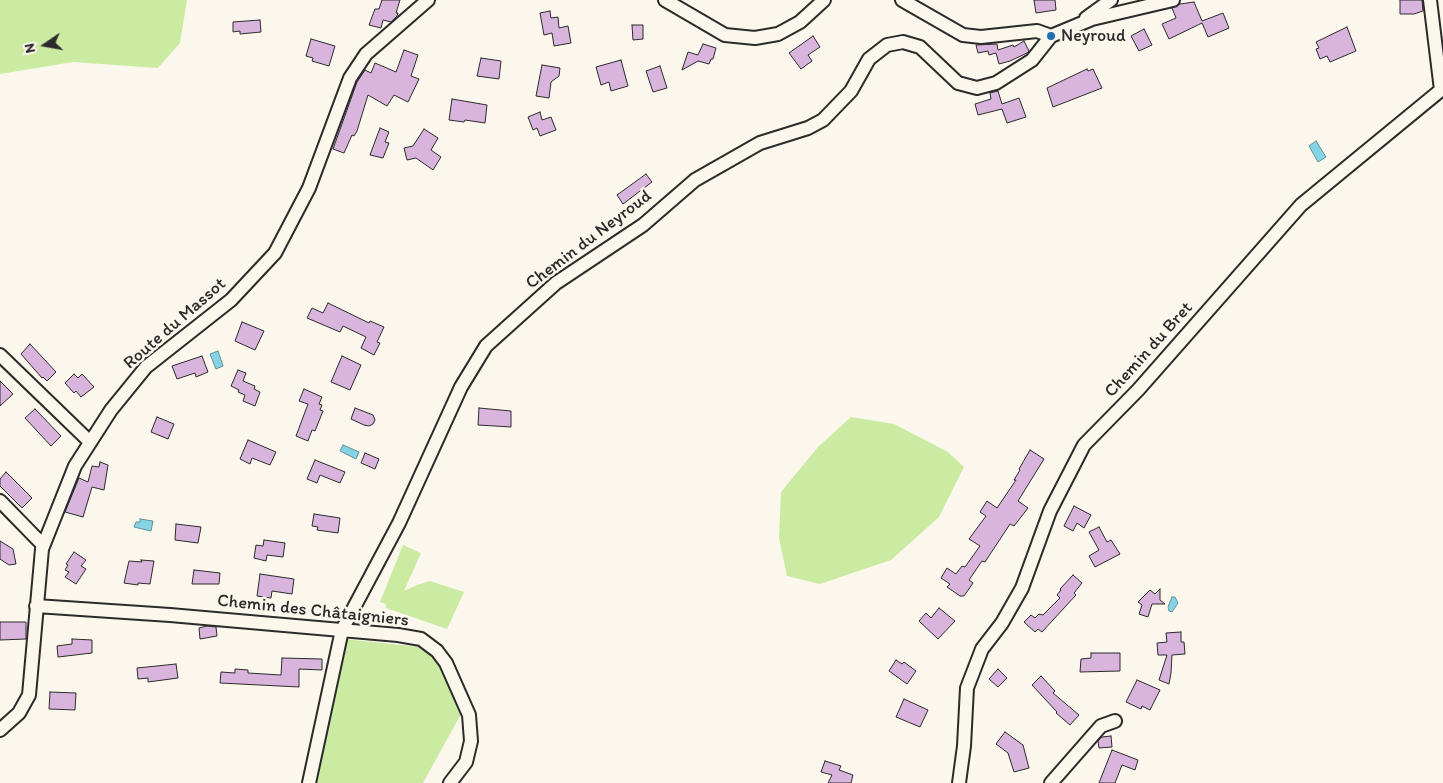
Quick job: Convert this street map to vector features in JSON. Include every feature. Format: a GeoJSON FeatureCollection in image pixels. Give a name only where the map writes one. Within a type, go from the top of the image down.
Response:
{"type":"FeatureCollection","features":[{"type":"Feature","properties":{"kind":"street","name":"Route du Massot"},"geometry":{"type":"LineString","coordinates":[[0,730],[19,713],[29,695],[36,606],[44,545],[75,466],[111,410],[146,368],[231,300],[275,253],[309,188],[350,78],[366,54],[428,0]]}},
{"type":"Feature","properties":{"kind":"street"},"geometry":{"type":"LineString","coordinates":[[665,0],[725,36],[755,38],[778,34],[800,22],[824,0]]}},
{"type":"Feature","properties":{"kind":"street"},"geometry":{"type":"LineString","coordinates":[[902,0],[962,35],[981,37],[1037,31],[1051,36],[1092,19],[1173,0]]}},
{"type":"Feature","properties":{"kind":"street"},"geometry":{"type":"LineString","coordinates":[[1074,27],[1096,9],[1111,0]]}},
{"type":"Feature","properties":{"kind":"street","name":"Chemin du Bret"},"geometry":{"type":"LineString","coordinates":[[959,783],[964,746],[967,688],[982,649],[1002,624],[1022,588],[1050,512],[1084,445],[1138,390],[1301,205],[1441,90],[1430,0]]}},
{"type":"Feature","properties":{"kind":"street","name":"Chemin du Neyroud"},"geometry":{"type":"LineString","coordinates":[[309,783],[342,630],[398,523],[461,387],[486,346],[556,283],[643,225],[696,180],[760,143],[808,128],[823,120],[851,91],[870,59],[887,46],[903,42],[920,47],[958,83],[977,88],[996,83],[1032,60],[1051,36]]}},
{"type":"Feature","properties":{"kind":"street"},"geometry":{"type":"LineString","coordinates":[[0,355],[90,442]]}},
{"type":"Feature","properties":{"kind":"street"},"geometry":{"type":"LineString","coordinates":[[0,501],[44,545]]}},
{"type":"Feature","properties":{"kind":"street","name":"Chemin des Châtaigniers"},"geometry":{"type":"LineString","coordinates":[[36,606],[161,614],[398,635],[421,639],[437,651],[446,664],[469,716],[471,741],[466,762],[450,783]]}},
{"type":"Feature","properties":{"kind":"street"},"geometry":{"type":"LineString","coordinates":[[1051,783],[1102,726],[1115,721]]}},
{"type":"Feature","properties":{"kind":"green space"},"geometry":{"type":"Polygon","coordinates":[[[0,0],[187,0],[180,43],[158,68],[73,62],[0,74],[0,0]]]}},
{"type":"Feature","properties":{"kind":"green space"},"geometry":{"type":"Polygon","coordinates":[[[851,417],[894,424],[948,452],[964,467],[939,517],[891,560],[820,584],[787,576],[779,538],[781,492],[818,447],[851,417]]]}},
{"type":"Feature","properties":{"kind":"green space"},"geometry":{"type":"Polygon","coordinates":[[[403,545],[421,553],[404,591],[430,581],[464,592],[447,629],[386,608],[386,604],[380,602],[403,545]]]}},
{"type":"Feature","properties":{"kind":"green space"},"geometry":{"type":"Polygon","coordinates":[[[344,639],[420,647],[435,658],[461,714],[423,783],[313,783],[344,639]]]}},
{"type":"Feature","properties":{"kind":"water"},"geometry":{"type":"Polygon","coordinates":[[[1316,141],[1326,157],[1318,162],[1309,146],[1316,141]]]}},
{"type":"Feature","properties":{"kind":"water"},"geometry":{"type":"Polygon","coordinates":[[[218,351],[223,366],[216,369],[210,354],[218,351]]]}},
{"type":"Feature","properties":{"kind":"water"},"geometry":{"type":"Polygon","coordinates":[[[343,445],[359,452],[356,459],[340,451],[343,445]]]}},
{"type":"Feature","properties":{"kind":"water"},"geometry":{"type":"Polygon","coordinates":[[[140,519],[153,521],[151,531],[134,527],[136,522],[140,522],[140,519]]]}},
{"type":"Feature","properties":{"kind":"water"},"geometry":{"type":"Polygon","coordinates":[[[1172,597],[1175,597],[1178,603],[1172,612],[1169,611],[1168,607],[1172,597]]]}},
{"type":"Feature","properties":{"kind":"building"},"geometry":{"type":"Polygon","coordinates":[[[382,0],[400,0],[396,13],[398,13],[397,16],[391,22],[383,20],[381,28],[369,25],[375,9],[379,9],[382,0]]]}},
{"type":"Feature","properties":{"kind":"building"},"geometry":{"type":"Polygon","coordinates":[[[1034,0],[1055,0],[1056,10],[1036,13],[1034,0]]]}},
{"type":"Feature","properties":{"kind":"building"},"geometry":{"type":"Polygon","coordinates":[[[1400,0],[1422,0],[1423,11],[1414,14],[1400,14],[1400,0]]]}},
{"type":"Feature","properties":{"kind":"building"},"geometry":{"type":"Polygon","coordinates":[[[1194,2],[1202,21],[1223,13],[1229,28],[1208,37],[1202,23],[1169,39],[1162,24],[1176,18],[1172,8],[1180,4],[1194,2]]]}},
{"type":"Feature","properties":{"kind":"building"},"geometry":{"type":"Polygon","coordinates":[[[550,11],[551,18],[558,17],[559,28],[568,26],[571,43],[554,46],[552,33],[544,35],[540,13],[550,11]]]}},
{"type":"Feature","properties":{"kind":"building"},"geometry":{"type":"Polygon","coordinates":[[[260,20],[261,32],[240,34],[240,31],[233,32],[233,22],[260,20]]]}},
{"type":"Feature","properties":{"kind":"building"},"geometry":{"type":"Polygon","coordinates":[[[632,25],[643,25],[643,39],[633,40],[632,25]]]}},
{"type":"Feature","properties":{"kind":"building"},"geometry":{"type":"Polygon","coordinates":[[[1347,27],[1356,51],[1330,62],[1327,56],[1320,59],[1316,49],[1319,48],[1316,42],[1347,27]]]}},
{"type":"Feature","properties":{"kind":"building"},"geometry":{"type":"Polygon","coordinates":[[[1144,29],[1152,45],[1139,51],[1131,36],[1144,29]]]}},
{"type":"Feature","properties":{"kind":"building"},"geometry":{"type":"Polygon","coordinates":[[[813,36],[820,47],[808,55],[812,61],[801,69],[789,53],[813,36]]]}},
{"type":"Feature","properties":{"kind":"building"},"geometry":{"type":"Polygon","coordinates":[[[311,39],[335,46],[329,66],[312,61],[313,58],[306,56],[311,39]]]}},
{"type":"Feature","properties":{"kind":"building"},"geometry":{"type":"Polygon","coordinates":[[[1024,41],[1029,51],[1027,53],[999,64],[996,53],[989,55],[988,51],[978,53],[976,45],[997,44],[998,50],[1013,45],[1014,47],[1024,41]]]}},
{"type":"Feature","properties":{"kind":"building"},"geometry":{"type":"Polygon","coordinates":[[[703,44],[716,48],[713,59],[711,59],[709,64],[698,61],[682,70],[688,52],[698,55],[703,44]]]}},
{"type":"Feature","properties":{"kind":"building"},"geometry":{"type":"Polygon","coordinates":[[[404,50],[418,55],[411,76],[419,79],[408,102],[394,95],[387,106],[368,95],[357,131],[354,136],[352,135],[344,153],[333,149],[357,82],[365,70],[371,73],[375,63],[396,72],[404,50]]]}},
{"type":"Feature","properties":{"kind":"building"},"geometry":{"type":"Polygon","coordinates":[[[481,58],[501,61],[499,79],[477,76],[481,58]]]}},
{"type":"Feature","properties":{"kind":"building"},"geometry":{"type":"Polygon","coordinates":[[[621,60],[628,86],[611,91],[609,82],[601,85],[596,67],[621,60]]]}},
{"type":"Feature","properties":{"kind":"building"},"geometry":{"type":"Polygon","coordinates":[[[542,65],[560,68],[559,76],[551,82],[549,98],[536,96],[542,65]]]}},
{"type":"Feature","properties":{"kind":"building"},"geometry":{"type":"Polygon","coordinates":[[[660,66],[667,88],[653,92],[646,71],[660,66]]]}},
{"type":"Feature","properties":{"kind":"building"},"geometry":{"type":"Polygon","coordinates":[[[1087,69],[1088,71],[1093,69],[1102,88],[1053,107],[1047,88],[1087,69]]]}},
{"type":"Feature","properties":{"kind":"building"},"geometry":{"type":"Polygon","coordinates":[[[998,91],[1002,104],[1019,98],[1026,117],[1007,123],[1002,109],[978,115],[975,104],[991,99],[990,93],[998,91]]]}},
{"type":"Feature","properties":{"kind":"building"},"geometry":{"type":"Polygon","coordinates":[[[452,99],[487,105],[485,123],[449,120],[452,99]]]}},
{"type":"Feature","properties":{"kind":"building"},"geometry":{"type":"Polygon","coordinates":[[[540,112],[542,120],[551,117],[556,130],[540,136],[537,128],[533,130],[528,117],[540,112]]]}},
{"type":"Feature","properties":{"kind":"building"},"geometry":{"type":"Polygon","coordinates":[[[380,128],[389,132],[385,142],[389,143],[383,158],[370,155],[380,128]]]}},
{"type":"Feature","properties":{"kind":"building"},"geometry":{"type":"Polygon","coordinates":[[[424,129],[438,138],[431,150],[441,157],[433,170],[416,158],[407,160],[404,148],[413,146],[424,129]]]}},
{"type":"Feature","properties":{"kind":"building"},"geometry":{"type":"Polygon","coordinates":[[[646,174],[652,182],[623,204],[617,195],[646,174]]]}},
{"type":"Feature","properties":{"kind":"building"},"geometry":{"type":"Polygon","coordinates":[[[328,303],[369,323],[370,321],[384,327],[377,342],[380,343],[374,355],[361,348],[366,337],[343,326],[340,332],[307,318],[312,308],[323,313],[328,303]]]}},
{"type":"Feature","properties":{"kind":"building"},"geometry":{"type":"Polygon","coordinates":[[[242,322],[264,331],[255,350],[235,341],[242,322]]]}},
{"type":"Feature","properties":{"kind":"building"},"geometry":{"type":"Polygon","coordinates":[[[30,344],[56,372],[47,381],[42,378],[21,354],[30,344]]]}},
{"type":"Feature","properties":{"kind":"building"},"geometry":{"type":"Polygon","coordinates":[[[202,356],[208,372],[196,377],[195,373],[177,379],[172,366],[202,356]]]}},
{"type":"Feature","properties":{"kind":"building"},"geometry":{"type":"Polygon","coordinates":[[[342,356],[361,365],[350,390],[331,382],[342,356]]]}},
{"type":"Feature","properties":{"kind":"building"},"geometry":{"type":"Polygon","coordinates":[[[238,370],[246,373],[243,381],[255,386],[254,389],[260,392],[255,406],[243,401],[245,395],[231,386],[238,370]]]}},
{"type":"Feature","properties":{"kind":"building"},"geometry":{"type":"Polygon","coordinates":[[[74,374],[78,378],[82,374],[94,387],[81,397],[76,391],[74,393],[65,383],[74,374]]]}},
{"type":"Feature","properties":{"kind":"building"},"geometry":{"type":"Polygon","coordinates":[[[0,381],[13,394],[0,406],[0,381]]]}},
{"type":"Feature","properties":{"kind":"building"},"geometry":{"type":"Polygon","coordinates":[[[304,389],[322,397],[319,404],[322,405],[320,410],[323,411],[315,431],[312,430],[308,441],[296,436],[308,404],[299,401],[304,389]]]}},
{"type":"Feature","properties":{"kind":"building"},"geometry":{"type":"Polygon","coordinates":[[[355,408],[373,415],[375,420],[373,424],[369,426],[364,425],[351,419],[355,408]]]}},
{"type":"Feature","properties":{"kind":"building"},"geometry":{"type":"Polygon","coordinates":[[[479,408],[511,411],[511,427],[478,425],[479,408]]]}},
{"type":"Feature","properties":{"kind":"building"},"geometry":{"type":"Polygon","coordinates":[[[35,409],[61,436],[51,446],[25,418],[35,409]]]}},
{"type":"Feature","properties":{"kind":"building"},"geometry":{"type":"Polygon","coordinates":[[[157,417],[174,424],[168,439],[151,432],[157,417]]]}},
{"type":"Feature","properties":{"kind":"building"},"geometry":{"type":"Polygon","coordinates":[[[248,440],[276,452],[270,465],[252,458],[250,464],[240,459],[248,440]]]}},
{"type":"Feature","properties":{"kind":"building"},"geometry":{"type":"Polygon","coordinates":[[[1030,450],[1044,459],[1018,501],[1028,508],[1014,526],[1010,524],[985,562],[982,561],[969,580],[973,583],[964,596],[960,596],[947,587],[950,584],[941,578],[947,568],[956,574],[962,566],[965,567],[980,546],[969,539],[986,516],[980,512],[987,501],[997,508],[1016,480],[1014,480],[1030,450]]]}},
{"type":"Feature","properties":{"kind":"building"},"geometry":{"type":"Polygon","coordinates":[[[365,453],[379,459],[375,469],[361,463],[365,453]]]}},
{"type":"Feature","properties":{"kind":"building"},"geometry":{"type":"Polygon","coordinates":[[[315,460],[345,472],[340,483],[320,475],[317,483],[307,479],[315,460]]]}},
{"type":"Feature","properties":{"kind":"building"},"geometry":{"type":"Polygon","coordinates":[[[100,462],[108,465],[104,490],[92,487],[83,517],[65,512],[79,478],[88,482],[92,466],[99,467],[100,462]]]}},
{"type":"Feature","properties":{"kind":"building"},"geometry":{"type":"Polygon","coordinates":[[[6,472],[32,498],[22,508],[0,486],[0,479],[6,472]]]}},
{"type":"Feature","properties":{"kind":"building"},"geometry":{"type":"Polygon","coordinates":[[[1074,506],[1091,515],[1084,528],[1077,523],[1073,531],[1064,526],[1074,506]]]}},
{"type":"Feature","properties":{"kind":"building"},"geometry":{"type":"Polygon","coordinates":[[[314,514],[340,518],[338,533],[317,530],[318,527],[312,526],[314,514]]]}},
{"type":"Feature","properties":{"kind":"building"},"geometry":{"type":"Polygon","coordinates":[[[176,524],[201,527],[198,543],[175,540],[176,524]]]}},
{"type":"Feature","properties":{"kind":"building"},"geometry":{"type":"Polygon","coordinates":[[[1099,527],[1107,542],[1111,540],[1120,554],[1095,567],[1089,556],[1099,550],[1089,532],[1099,527]]]}},
{"type":"Feature","properties":{"kind":"building"},"geometry":{"type":"Polygon","coordinates":[[[264,540],[285,543],[283,557],[267,555],[266,561],[254,558],[256,545],[263,546],[264,540]]]}},
{"type":"Feature","properties":{"kind":"building"},"geometry":{"type":"Polygon","coordinates":[[[0,541],[13,549],[16,564],[9,565],[0,559],[0,541]]]}},
{"type":"Feature","properties":{"kind":"building"},"geometry":{"type":"Polygon","coordinates":[[[74,552],[86,560],[81,566],[86,569],[76,584],[65,577],[69,572],[65,570],[68,565],[66,564],[74,552]]]}},
{"type":"Feature","properties":{"kind":"building"},"geometry":{"type":"Polygon","coordinates":[[[141,560],[154,561],[150,584],[124,583],[129,561],[142,562],[141,560]]]}},
{"type":"Feature","properties":{"kind":"building"},"geometry":{"type":"Polygon","coordinates":[[[194,570],[220,573],[219,584],[192,584],[194,570]]]}},
{"type":"Feature","properties":{"kind":"building"},"geometry":{"type":"Polygon","coordinates":[[[260,574],[294,579],[292,594],[272,591],[271,598],[257,596],[260,574]]]}},
{"type":"Feature","properties":{"kind":"building"},"geometry":{"type":"Polygon","coordinates":[[[1073,575],[1082,583],[1074,593],[1076,595],[1042,632],[1038,629],[1035,632],[1024,622],[1031,615],[1035,618],[1039,614],[1043,615],[1060,598],[1057,595],[1060,589],[1073,575]]]}},
{"type":"Feature","properties":{"kind":"building"},"geometry":{"type":"Polygon","coordinates":[[[1160,589],[1160,600],[1165,604],[1152,604],[1148,617],[1139,614],[1142,605],[1138,602],[1150,590],[1155,594],[1160,589]]]}},
{"type":"Feature","properties":{"kind":"building"},"geometry":{"type":"Polygon","coordinates":[[[939,608],[955,621],[938,639],[919,621],[926,613],[931,618],[939,608]]]}},
{"type":"Feature","properties":{"kind":"building"},"geometry":{"type":"Polygon","coordinates":[[[0,622],[26,622],[26,639],[0,640],[0,622]]]}},
{"type":"Feature","properties":{"kind":"building"},"geometry":{"type":"Polygon","coordinates":[[[207,626],[216,627],[217,636],[200,639],[199,628],[207,626]]]}},
{"type":"Feature","properties":{"kind":"building"},"geometry":{"type":"Polygon","coordinates":[[[1181,632],[1181,642],[1184,642],[1185,654],[1172,655],[1169,684],[1159,680],[1167,655],[1158,655],[1157,643],[1167,642],[1166,633],[1181,632]]]}},
{"type":"Feature","properties":{"kind":"building"},"geometry":{"type":"Polygon","coordinates":[[[72,639],[92,640],[92,653],[58,657],[57,646],[72,644],[72,639]]]}},
{"type":"Feature","properties":{"kind":"building"},"geometry":{"type":"Polygon","coordinates":[[[1091,653],[1120,653],[1120,671],[1080,672],[1081,659],[1091,658],[1091,653]]]}},
{"type":"Feature","properties":{"kind":"building"},"geometry":{"type":"Polygon","coordinates":[[[282,658],[322,659],[322,670],[299,669],[299,687],[220,683],[221,672],[235,673],[235,669],[248,670],[248,673],[281,675],[282,658]]]}},
{"type":"Feature","properties":{"kind":"building"},"geometry":{"type":"Polygon","coordinates":[[[896,660],[902,664],[904,662],[916,671],[907,684],[889,671],[896,660]]]}},
{"type":"Feature","properties":{"kind":"building"},"geometry":{"type":"Polygon","coordinates":[[[176,664],[178,678],[148,682],[148,678],[138,679],[137,668],[176,664]]]}},
{"type":"Feature","properties":{"kind":"building"},"geometry":{"type":"Polygon","coordinates":[[[998,669],[1007,678],[998,687],[989,679],[998,669]]]}},
{"type":"Feature","properties":{"kind":"building"},"geometry":{"type":"Polygon","coordinates":[[[1041,676],[1055,691],[1053,693],[1079,715],[1070,725],[1056,713],[1032,685],[1041,676]]]}},
{"type":"Feature","properties":{"kind":"building"},"geometry":{"type":"Polygon","coordinates":[[[1137,680],[1160,690],[1150,710],[1142,706],[1141,709],[1126,702],[1137,680]]]}},
{"type":"Feature","properties":{"kind":"building"},"geometry":{"type":"Polygon","coordinates":[[[50,692],[76,693],[75,710],[49,709],[50,692]]]}},
{"type":"Feature","properties":{"kind":"building"},"geometry":{"type":"Polygon","coordinates":[[[904,699],[928,710],[920,727],[896,717],[904,699]]]}},
{"type":"Feature","properties":{"kind":"building"},"geometry":{"type":"Polygon","coordinates":[[[1005,732],[1023,745],[1029,768],[1014,772],[1008,753],[996,744],[1005,732]]]}},
{"type":"Feature","properties":{"kind":"building"},"geometry":{"type":"Polygon","coordinates":[[[1111,736],[1112,747],[1099,748],[1098,741],[1102,737],[1111,736]]]}},
{"type":"Feature","properties":{"kind":"building"},"geometry":{"type":"Polygon","coordinates":[[[1112,750],[1138,760],[1135,770],[1122,765],[1115,783],[1099,783],[1112,750]]]}},
{"type":"Feature","properties":{"kind":"building"},"geometry":{"type":"Polygon","coordinates":[[[825,761],[841,766],[839,770],[853,775],[851,783],[828,783],[832,775],[821,772],[825,761]]]}},
{"type":"Feature","properties":{"kind":"place","name":"Neyroud"},"geometry":{"type":"Point","coordinates":[1051,36]}}]}
